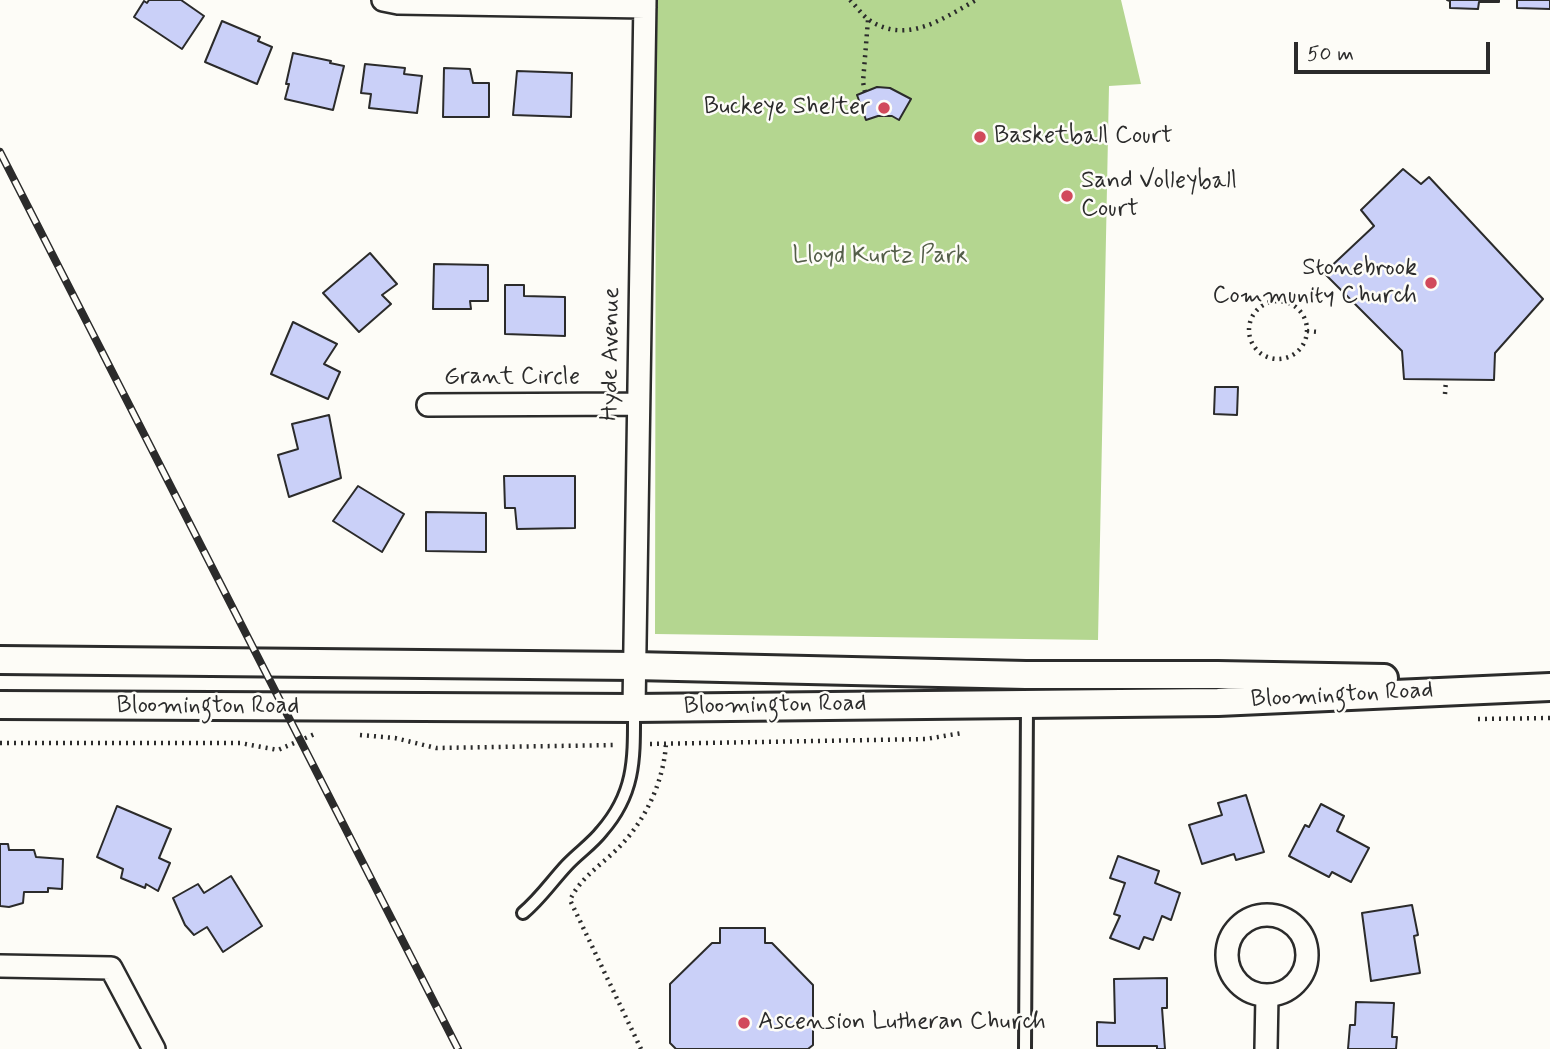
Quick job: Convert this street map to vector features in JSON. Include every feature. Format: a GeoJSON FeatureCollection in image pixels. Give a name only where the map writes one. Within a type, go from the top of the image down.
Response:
{"type":"FeatureCollection","features":[{"type":"Feature","properties":{"kind":"street"},"geometry":{"type":"LineString","coordinates":[[383,0],[398,3],[645,4]]}},
{"type":"Feature","properties":{"kind":"street","name":"Hyde Avenue"},"geometry":{"type":"LineString","coordinates":[[634,708],[645,4]]}},
{"type":"Feature","properties":{"kind":"street","name":"Grant Circle"},"geometry":{"type":"LineString","coordinates":[[428,405],[638,404]]}},
{"type":"Feature","properties":{"kind":"street","name":"Bloomington Road"},"geometry":{"type":"LineString","coordinates":[[0,660],[634,666],[1013,675],[1219,675],[1550,681]]}},
{"type":"Feature","properties":{"kind":"street","name":"Bloomington Road"},"geometry":{"type":"LineString","coordinates":[[0,705],[634,708],[1218,702],[1550,687]]}},
{"type":"Feature","properties":{"kind":"street"},"geometry":{"type":"LineString","coordinates":[[0,966],[111,968],[154,1049]]}},
{"type":"Feature","properties":{"kind":"street"},"geometry":{"type":"LineString","coordinates":[[1266,1049],[1267,995]]}},
{"type":"Feature","properties":{"kind":"lane"},"geometry":{"type":"LineString","coordinates":[[1025,1049],[1027,703]]}},
{"type":"Feature","properties":{"kind":"lane"},"geometry":{"type":"LineString","coordinates":[[523,914],[540,898],[569,862],[603,830],[622,803],[630,786],[634,708]]}},
{"type":"Feature","properties":{"kind":"path"},"geometry":{"type":"LineString","coordinates":[[850,0],[868,20],[894,31],[911,31],[942,19],[976,0]]}},
{"type":"Feature","properties":{"kind":"path"},"geometry":{"type":"LineString","coordinates":[[865,92],[863,82],[868,20]]}},
{"type":"Feature","properties":{"kind":"path"},"geometry":{"type":"LineString","coordinates":[[1276,301],[1286,301],[1302,313],[1307,331],[1300,350],[1282,358],[1264,355],[1252,342],[1249,333],[1253,315],[1266,303],[1276,301]]}},
{"type":"Feature","properties":{"kind":"path"},"geometry":{"type":"LineString","coordinates":[[1307,331],[1318,332]]}},
{"type":"Feature","properties":{"kind":"path"},"geometry":{"type":"LineString","coordinates":[[1445,394],[1446,380]]}},
{"type":"Feature","properties":{"kind":"path"},"geometry":{"type":"LineString","coordinates":[[641,1049],[570,900],[581,881],[621,845],[647,808],[662,775],[666,743]]}},
{"type":"Feature","properties":{"kind":"green space","name":"Lloyd Kurtz Park"},"geometry":{"type":"Polygon","coordinates":[[[656,0],[1121,0],[1141,84],[1109,86],[1098,640],[655,634],[656,0]]]}},
{"type":"Feature","properties":{"kind":"building"},"geometry":{"type":"Polygon","coordinates":[[[149,0],[181,0],[204,16],[182,49],[134,17],[144,1],[147,3],[149,0]]]}},
{"type":"Feature","properties":{"kind":"building"},"geometry":{"type":"Polygon","coordinates":[[[1447,0],[1499,2],[1479,2],[1478,9],[1450,8],[1450,1],[1447,0]]]}},
{"type":"Feature","properties":{"kind":"building"},"geometry":{"type":"Polygon","coordinates":[[[1517,0],[1550,0],[1550,9],[1517,8],[1517,0]]]}},
{"type":"Feature","properties":{"kind":"building"},"geometry":{"type":"Polygon","coordinates":[[[222,21],[260,37],[258,41],[272,47],[257,84],[205,62],[222,21]]]}},
{"type":"Feature","properties":{"kind":"building"},"geometry":{"type":"Polygon","coordinates":[[[293,53],[344,66],[333,110],[285,99],[293,53]]]}},
{"type":"Feature","properties":{"kind":"building"},"geometry":{"type":"Polygon","coordinates":[[[365,64],[405,68],[404,74],[422,76],[417,113],[369,108],[371,94],[361,93],[365,64]]]}},
{"type":"Feature","properties":{"kind":"building"},"geometry":{"type":"Polygon","coordinates":[[[444,68],[470,69],[473,83],[489,83],[489,117],[443,117],[444,68]]]}},
{"type":"Feature","properties":{"kind":"building"},"geometry":{"type":"Polygon","coordinates":[[[517,71],[572,73],[571,117],[513,115],[517,71]]]}},
{"type":"Feature","properties":{"kind":"building","name":"Buckeye Shelter"},"geometry":{"type":"Polygon","coordinates":[[[877,87],[890,88],[911,99],[899,120],[892,116],[878,116],[866,120],[857,95],[877,87]]]}},
{"type":"Feature","properties":{"kind":"building","name":"Stonebrook Community Church"},"geometry":{"type":"Polygon","coordinates":[[[1403,169],[1421,184],[1429,177],[1543,299],[1495,353],[1494,380],[1404,379],[1402,351],[1324,273],[1374,226],[1361,210],[1403,169]]]}},
{"type":"Feature","properties":{"kind":"building"},"geometry":{"type":"Polygon","coordinates":[[[370,253],[397,284],[382,295],[391,304],[359,332],[323,293],[370,253]]]}},
{"type":"Feature","properties":{"kind":"building"},"geometry":{"type":"Polygon","coordinates":[[[434,264],[488,265],[488,301],[470,301],[471,309],[433,309],[434,264]]]}},
{"type":"Feature","properties":{"kind":"building"},"geometry":{"type":"Polygon","coordinates":[[[505,285],[524,285],[524,296],[565,297],[565,336],[505,334],[505,285]]]}},
{"type":"Feature","properties":{"kind":"building"},"geometry":{"type":"Polygon","coordinates":[[[293,322],[337,344],[324,364],[340,372],[328,399],[271,374],[293,322]]]}},
{"type":"Feature","properties":{"kind":"building"},"geometry":{"type":"Polygon","coordinates":[[[1215,387],[1238,387],[1237,415],[1214,414],[1215,387]]]}},
{"type":"Feature","properties":{"kind":"building"},"geometry":{"type":"Polygon","coordinates":[[[329,415],[341,478],[289,497],[278,455],[298,449],[292,424],[329,415]]]}},
{"type":"Feature","properties":{"kind":"building"},"geometry":{"type":"Polygon","coordinates":[[[504,476],[575,476],[575,528],[517,529],[515,508],[505,508],[504,476]]]}},
{"type":"Feature","properties":{"kind":"building"},"geometry":{"type":"Polygon","coordinates":[[[358,486],[404,514],[382,552],[333,521],[358,486]]]}},
{"type":"Feature","properties":{"kind":"building"},"geometry":{"type":"Polygon","coordinates":[[[426,512],[486,513],[486,552],[426,551],[426,512]]]}},
{"type":"Feature","properties":{"kind":"building"},"geometry":{"type":"Polygon","coordinates":[[[1246,795],[1264,852],[1236,860],[1234,854],[1202,864],[1189,825],[1222,815],[1218,803],[1246,795]]]}},
{"type":"Feature","properties":{"kind":"building"},"geometry":{"type":"Polygon","coordinates":[[[1321,804],[1344,816],[1337,831],[1369,848],[1351,882],[1332,872],[1329,877],[1289,856],[1305,825],[1309,827],[1321,804]]]}},
{"type":"Feature","properties":{"kind":"building"},"geometry":{"type":"Polygon","coordinates":[[[117,806],[171,829],[159,858],[170,863],[158,891],[146,884],[145,888],[121,878],[123,869],[97,857],[117,806]]]}},
{"type":"Feature","properties":{"kind":"building"},"geometry":{"type":"Polygon","coordinates":[[[0,844],[8,844],[9,850],[34,850],[36,857],[63,859],[62,889],[24,892],[23,903],[9,907],[0,906],[0,844]]]}},
{"type":"Feature","properties":{"kind":"building"},"geometry":{"type":"Polygon","coordinates":[[[1118,856],[1159,871],[1155,883],[1180,893],[1171,920],[1162,916],[1153,940],[1144,937],[1139,949],[1110,938],[1120,916],[1114,914],[1125,883],[1110,878],[1118,856]]]}},
{"type":"Feature","properties":{"kind":"building"},"geometry":{"type":"Polygon","coordinates":[[[231,876],[262,926],[223,952],[207,927],[194,935],[185,925],[173,898],[198,884],[204,893],[231,876]]]}},
{"type":"Feature","properties":{"kind":"building"},"geometry":{"type":"Polygon","coordinates":[[[1412,905],[1418,935],[1414,936],[1420,973],[1371,981],[1362,913],[1412,905]]]}},
{"type":"Feature","properties":{"kind":"building"},"geometry":{"type":"Polygon","coordinates":[[[720,928],[765,928],[765,943],[772,943],[813,985],[813,1045],[808,1049],[676,1049],[670,1043],[670,984],[712,943],[720,943],[720,928]]]}},
{"type":"Feature","properties":{"kind":"building"},"geometry":{"type":"Polygon","coordinates":[[[1167,978],[1167,1008],[1162,1008],[1165,1049],[1157,1049],[1157,1046],[1097,1046],[1097,1022],[1115,1023],[1114,979],[1167,978]]]}},
{"type":"Feature","properties":{"kind":"building"},"geometry":{"type":"Polygon","coordinates":[[[1356,1002],[1394,1003],[1392,1037],[1397,1037],[1396,1049],[1348,1049],[1350,1025],[1355,1025],[1356,1002]]]}},
{"type":"Feature","properties":{"kind":"railway"},"geometry":{"type":"LineString","coordinates":[[0,152],[458,1049]]}},
{"type":"Feature","properties":{"kind":"place","name":"Buckeye Shelter"},"geometry":{"type":"Point","coordinates":[884,108]}},
{"type":"Feature","properties":{"kind":"place","name":"Basketball Court"},"geometry":{"type":"Point","coordinates":[980,137]}},
{"type":"Feature","properties":{"kind":"place","name":"Sand Volleyball Court"},"geometry":{"type":"Point","coordinates":[1067,196]}},
{"type":"Feature","properties":{"kind":"place","name":"Stonebrook Community Church"},"geometry":{"type":"Point","coordinates":[1431,283]}},
{"type":"Feature","properties":{"kind":"place","name":"Ascension Lutheran Church"},"geometry":{"type":"Point","coordinates":[744,1023]}}]}
